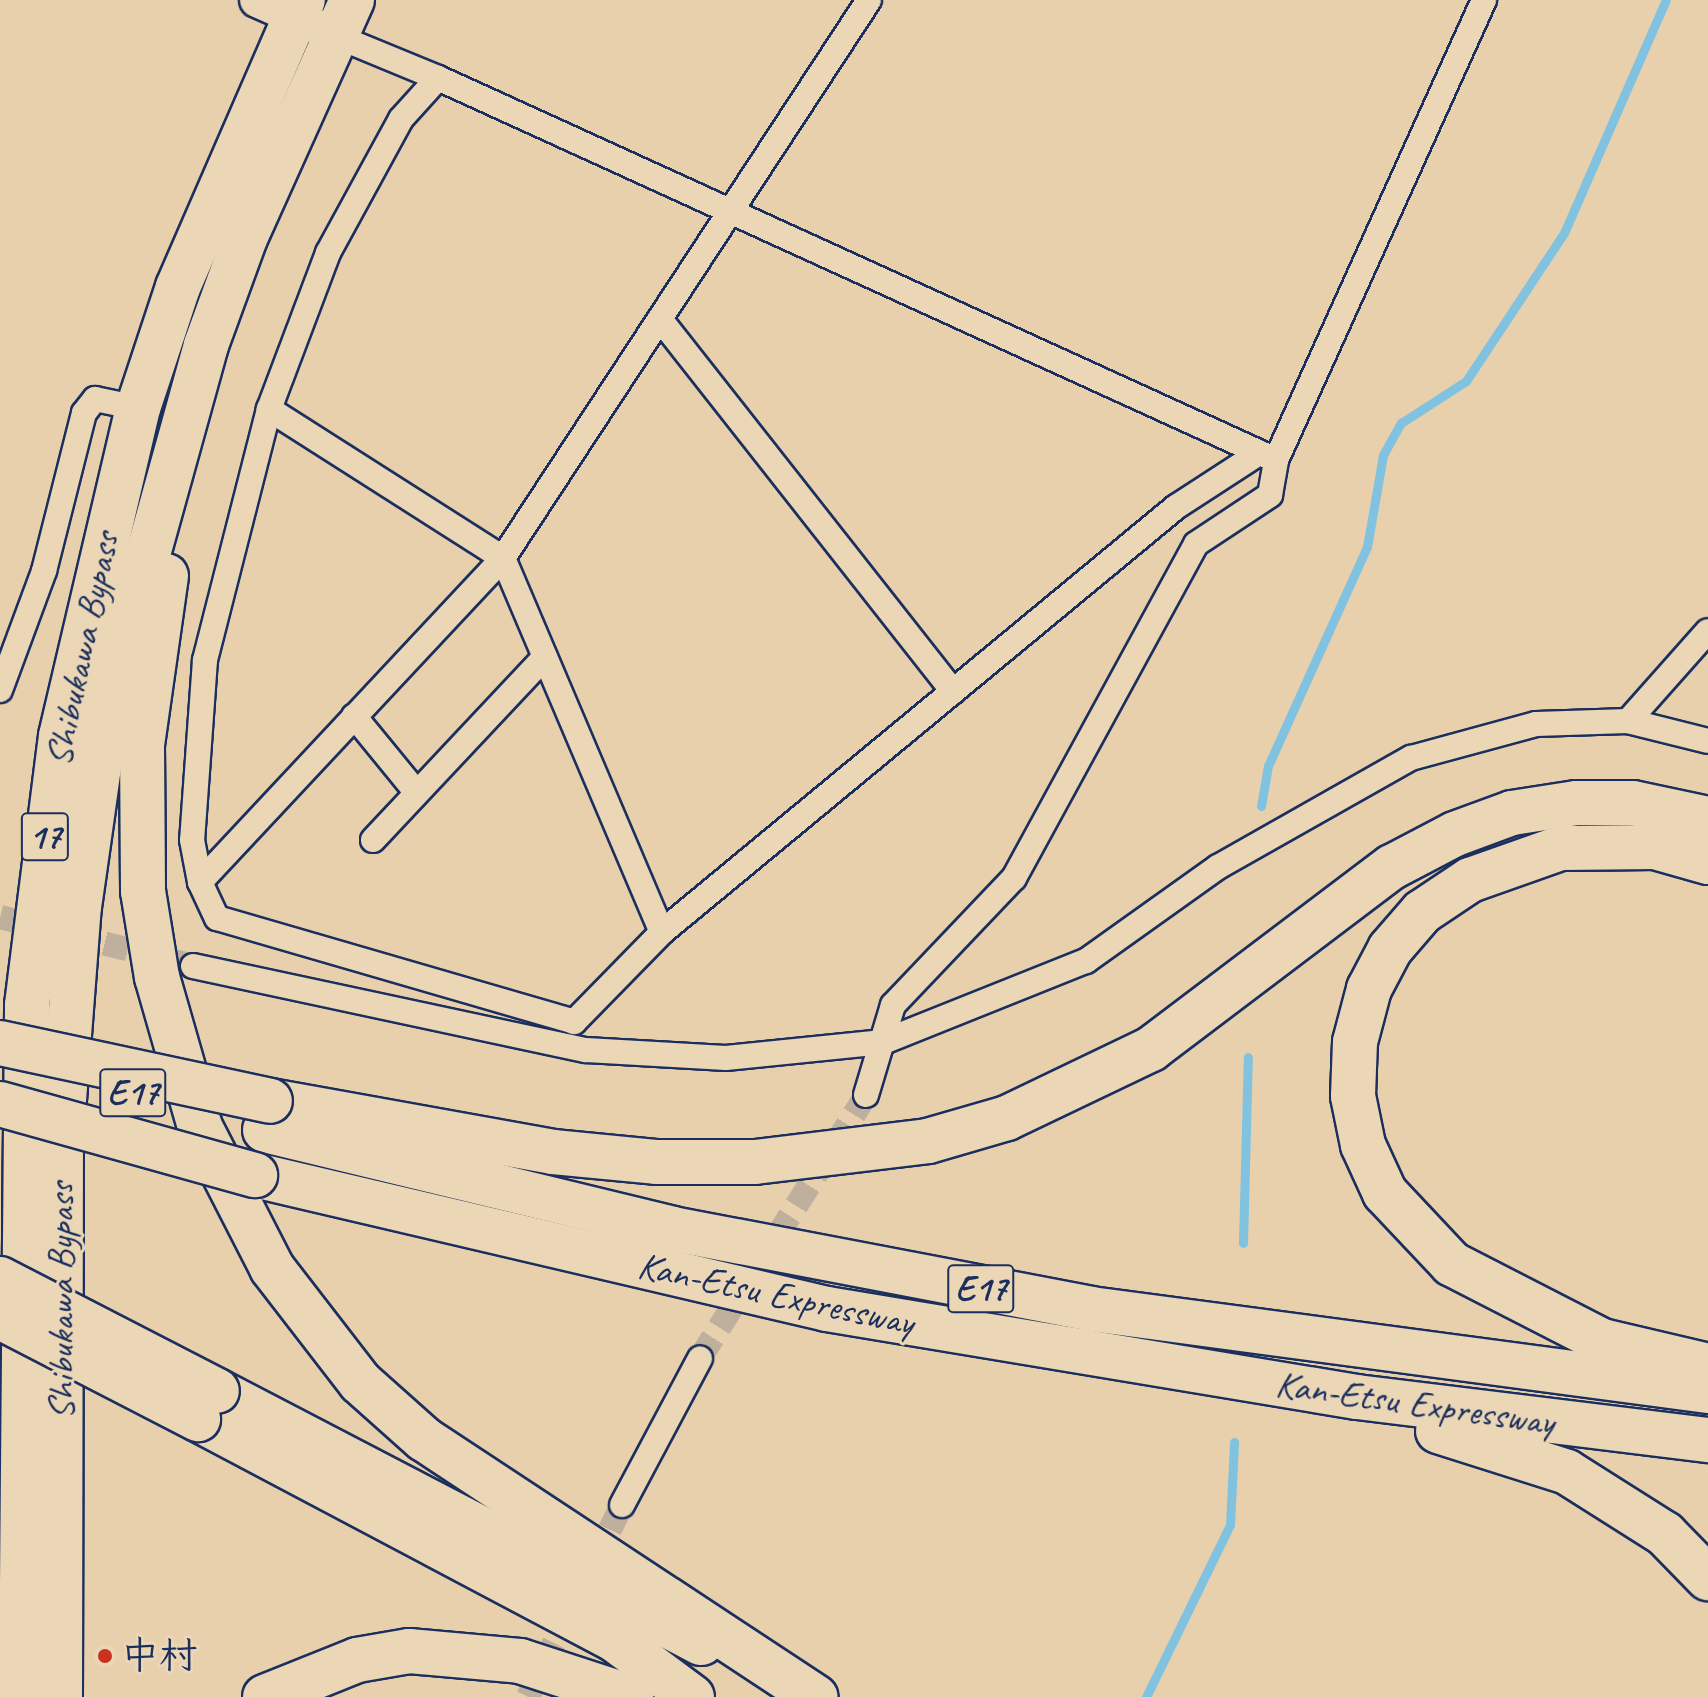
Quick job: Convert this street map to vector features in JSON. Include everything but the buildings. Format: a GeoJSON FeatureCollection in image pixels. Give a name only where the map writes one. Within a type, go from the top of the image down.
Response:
{"type":"FeatureCollection","features":[{"type":"Feature","properties":{"kind":"highway","name":"Shibukawa Bypass"},"geometry":{"type":"LineString","coordinates":[[21,1697],[22,1129],[40,871],[92,584],[138,408],[178,287],[285,6]]}},
{"type":"Feature","properties":{"kind":"highway","name":"Shibukawa Bypass"},"geometry":{"type":"LineString","coordinates":[[60,1697],[61,1139],[79,907],[109,695],[206,345],[245,238],[344,18]]}},
{"type":"Feature","properties":{"kind":"highway"},"geometry":{"type":"LineString","coordinates":[[206,345],[149,673],[141,822],[157,977],[218,1169],[314,1328],[360,1382],[424,1439],[816,1697]]}},
{"type":"Feature","properties":{"kind":"highway"},"geometry":{"type":"LineString","coordinates":[[0,1043],[268,1115],[656,1162],[755,1162],[928,1141],[1022,1112],[1151,1049],[1392,867],[1455,834],[1512,813],[1576,803],[1633,803],[1708,819]]}},
{"type":"Feature","properties":{"kind":"highway"},"geometry":{"type":"LineString","coordinates":[[1708,862],[1655,847],[1561,848],[1514,860],[1458,888],[1422,912],[1369,989],[1355,1042],[1353,1096],[1363,1145],[1385,1193],[1452,1264],[1544,1318],[1602,1341],[1708,1366]]}},
{"type":"Feature","properties":{"kind":"highway"},"geometry":{"type":"LineString","coordinates":[[0,1253],[19,994],[40,871]]}},
{"type":"Feature","properties":{"kind":"highway","name":"Kan-Etsu Expressway"},"geometry":{"type":"LineString","coordinates":[[0,1057],[268,1115],[673,1229],[1091,1309],[1708,1391]]}},
{"type":"Feature","properties":{"kind":"highway","name":"Kan-Etsu Expressway"},"geometry":{"type":"LineString","coordinates":[[0,1104],[255,1175],[827,1309],[1357,1397],[1708,1440]]}},
{"type":"Feature","properties":{"kind":"highway"},"geometry":{"type":"LineString","coordinates":[[0,1279],[208,1405],[614,1639],[692,1697]]}},
{"type":"Feature","properties":{"kind":"highway"},"geometry":{"type":"LineString","coordinates":[[827,1309],[1506,1449],[1617,1499],[1708,1578]]}},
{"type":"Feature","properties":{"kind":"highway"},"geometry":{"type":"LineString","coordinates":[[0,1317],[208,1405],[816,1697]]}},
{"type":"Feature","properties":{"kind":"highway"},"geometry":{"type":"LineString","coordinates":[[265,1697],[357,1660],[409,1651],[520,1661],[631,1697]]}},
{"type":"Feature","properties":{"kind":"street"},"geometry":{"type":"LineString","coordinates":[[200,882],[503,558],[736,208],[869,0]]}},
{"type":"Feature","properties":{"kind":"street"},"geometry":{"type":"LineString","coordinates":[[866,1095],[893,1005],[1014,878],[1196,544],[1270,495],[1268,456],[1480,2]]}},
{"type":"Feature","properties":{"kind":"street"},"geometry":{"type":"LineString","coordinates":[[285,6],[344,18],[438,78],[736,208],[915,301],[1268,456]]}},
{"type":"Feature","properties":{"kind":"street"},"geometry":{"type":"LineString","coordinates":[[438,78],[401,119],[328,253],[269,409],[205,660],[192,840],[200,882],[217,918],[574,1022]]}},
{"type":"Feature","properties":{"kind":"street"},"geometry":{"type":"LineString","coordinates":[[660,319],[953,691]]}},
{"type":"Feature","properties":{"kind":"street"},"geometry":{"type":"LineString","coordinates":[[0,690],[44,571],[84,413],[95,399],[138,408]]}},
{"type":"Feature","properties":{"kind":"street"},"geometry":{"type":"LineString","coordinates":[[269,409],[503,558],[662,932]]}},
{"type":"Feature","properties":{"kind":"street"},"geometry":{"type":"LineString","coordinates":[[574,1022],[662,932],[1176,507],[1268,456]]}},
{"type":"Feature","properties":{"kind":"street"},"geometry":{"type":"LineString","coordinates":[[1628,721],[1708,631]]}},
{"type":"Feature","properties":{"kind":"street"},"geometry":{"type":"LineString","coordinates":[[373,840],[545,657]]}},
{"type":"Feature","properties":{"kind":"street"},"geometry":{"type":"LineString","coordinates":[[354,716],[417,793]]}},
{"type":"Feature","properties":{"kind":"street"},"geometry":{"type":"LineString","coordinates":[[193,966],[586,1050],[726,1058],[883,1042],[1086,961],[1231,859],[1411,758],[1536,724],[1628,721],[1708,741]]}},
{"type":"Feature","properties":{"kind":"street"},"geometry":{"type":"LineString","coordinates":[[574,1022],[586,1050]]}},
{"type":"Feature","properties":{"kind":"street"},"geometry":{"type":"LineString","coordinates":[[622,1505],[700,1358]]}},
{"type":"Feature","properties":{"kind":"waterway"},"geometry":{"type":"LineString","coordinates":[[1261,806],[1268,766],[1367,547],[1383,455],[1401,423],[1466,381],[1564,233],[1666,0]]}},
{"type":"Feature","properties":{"kind":"waterway"},"geometry":{"type":"LineString","coordinates":[[1243,1243],[1248,1057]]}},
{"type":"Feature","properties":{"kind":"waterway"},"geometry":{"type":"LineString","coordinates":[[1146,1697],[1230,1525],[1234,1442]]}},
{"type":"Feature","properties":{"kind":"tunnel"},"geometry":{"type":"LineString","coordinates":[[0,917],[193,966]]}},
{"type":"Feature","properties":{"kind":"tunnel"},"geometry":{"type":"LineString","coordinates":[[700,1358],[866,1095]]}},
{"type":"Feature","properties":{"kind":"tunnel"},"geometry":{"type":"LineString","coordinates":[[594,1562],[622,1505]]}},
{"type":"Feature","properties":{"kind":"tunnel"},"geometry":{"type":"LineString","coordinates":[[528,1697],[572,1606]]}},
{"type":"Feature","properties":{"kind":"place","name":"中村"},"geometry":{"type":"Point","coordinates":[105,1656]}}]}
